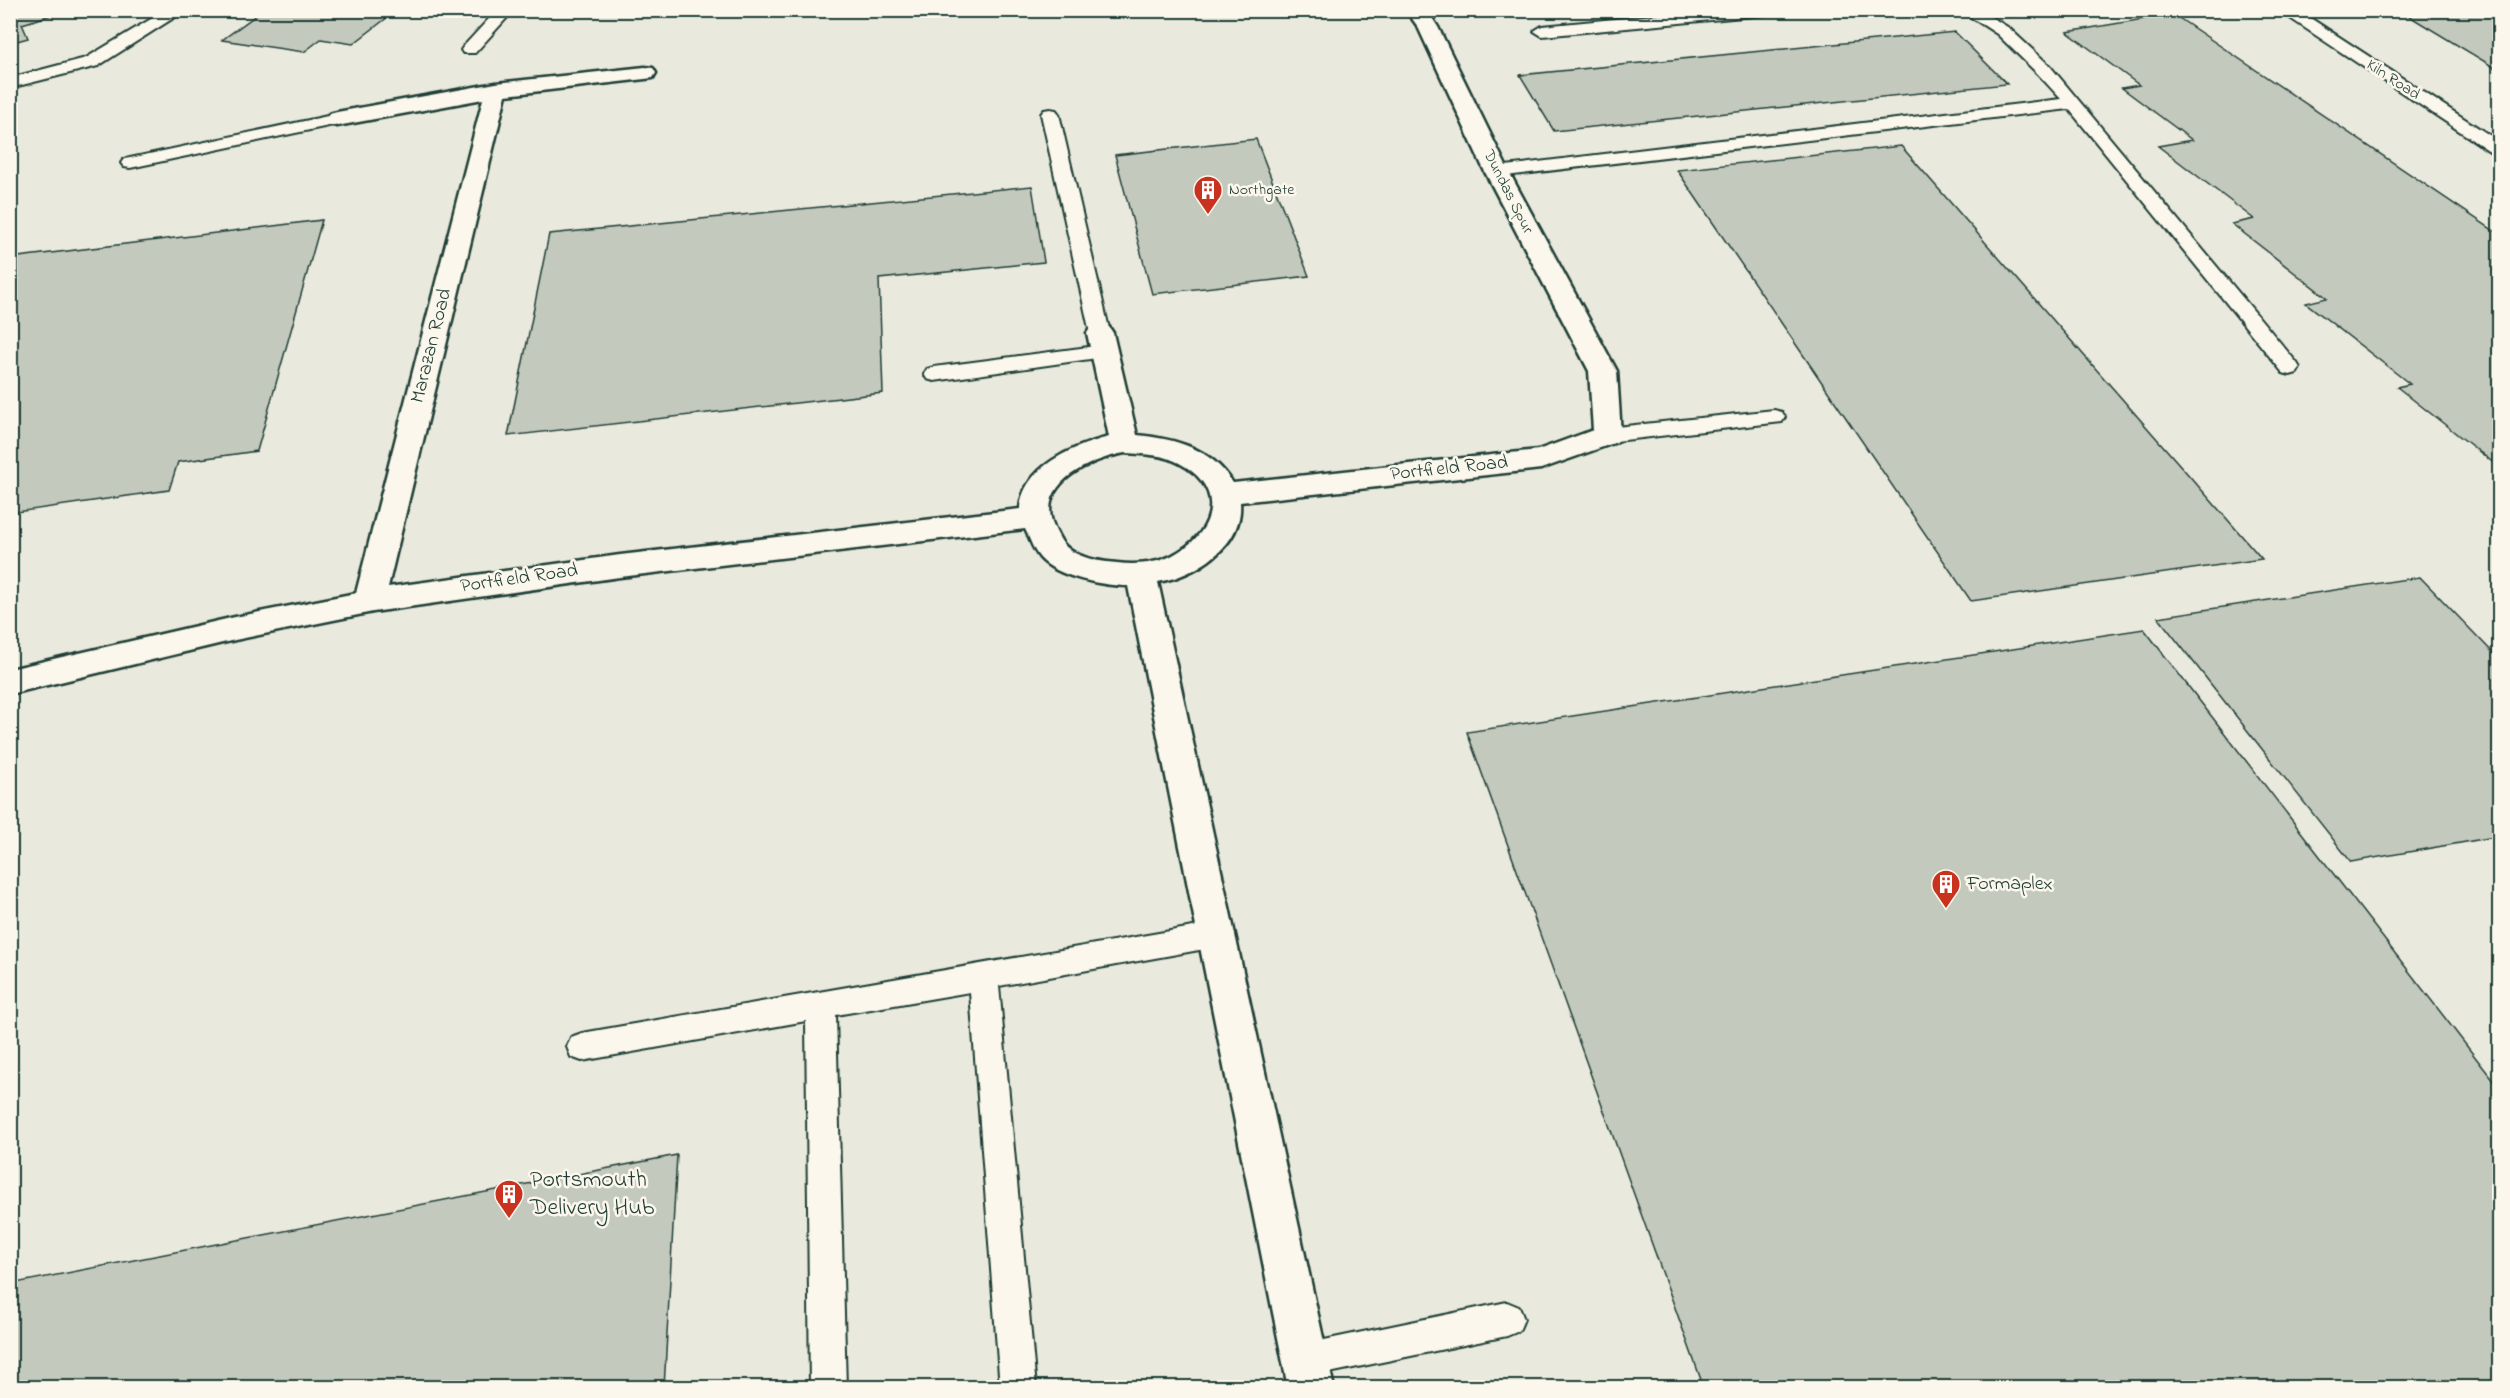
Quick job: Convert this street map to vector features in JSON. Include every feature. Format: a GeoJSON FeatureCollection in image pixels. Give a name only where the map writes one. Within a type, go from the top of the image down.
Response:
{"type":"FeatureCollection","features":[{"type":"Feature","properties":{"kind":"street","name":"Dundas Spur"},"geometry":{"type":"LineString","coordinates":[[1416,10],[1428,27],[1497,172],[1603,371],[1607,435]]}},
{"type":"Feature","properties":{"kind":"street"},"geometry":{"type":"LineString","coordinates":[[337,119],[496,90],[645,73]]}},
{"type":"Feature","properties":{"kind":"street","name":"Marazan Road"},"geometry":{"type":"LineString","coordinates":[[369,602],[496,90]]}},
{"type":"Feature","properties":{"kind":"street"},"geometry":{"type":"LineString","coordinates":[[1102,342],[1125,444]]}},
{"type":"Feature","properties":{"kind":"street","name":"Portfield Road"},"geometry":{"type":"LineString","coordinates":[[1225,494],[1541,459],[1607,435]]}},
{"type":"Feature","properties":{"kind":"street"},"geometry":{"type":"LineString","coordinates":[[1125,444],[1157,445],[1186,454],[1209,469],[1225,494],[1226,517],[1215,539],[1193,558],[1163,571],[1141,575],[1106,575],[1075,566],[1050,550],[1035,518],[1037,495],[1052,474],[1076,457],[1104,447],[1125,444]]}},
{"type":"Feature","properties":{"kind":"street","name":"Portfield Road"},"geometry":{"type":"LineString","coordinates":[[10,682],[204,635],[369,602],[510,579],[1035,518]]}},
{"type":"Feature","properties":{"kind":"street"},"geometry":{"type":"LineString","coordinates":[[1141,575],[1308,1374]]}},
{"type":"Feature","properties":{"kind":"lane"},"geometry":{"type":"LineString","coordinates":[[10,83],[92,62],[178,10]]}},
{"type":"Feature","properties":{"kind":"lane"},"geometry":{"type":"LineString","coordinates":[[469,50],[506,10]]}},
{"type":"Feature","properties":{"kind":"lane"},"geometry":{"type":"LineString","coordinates":[[1542,31],[1764,10]]}},
{"type":"Feature","properties":{"kind":"lane"},"geometry":{"type":"LineString","coordinates":[[1968,10],[2003,31],[2044,70],[2290,369]]}},
{"type":"Feature","properties":{"kind":"lane","name":"Kiln Road"},"geometry":{"type":"LineString","coordinates":[[2286,10],[2499,150]]}},
{"type":"Feature","properties":{"kind":"lane"},"geometry":{"type":"LineString","coordinates":[[1497,172],[2073,103]]}},
{"type":"Feature","properties":{"kind":"lane"},"geometry":{"type":"LineString","coordinates":[[934,374],[1102,342],[1050,114]]}},
{"type":"Feature","properties":{"kind":"lane"},"geometry":{"type":"LineString","coordinates":[[130,163],[337,119]]}},
{"type":"Feature","properties":{"kind":"lane"},"geometry":{"type":"LineString","coordinates":[[1607,435],[1774,417]]}},
{"type":"Feature","properties":{"kind":"lane"},"geometry":{"type":"LineString","coordinates":[[582,1047],[1216,935]]}},
{"type":"Feature","properties":{"kind":"lane"},"geometry":{"type":"LineString","coordinates":[[983,976],[1018,1388]]}},
{"type":"Feature","properties":{"kind":"lane"},"geometry":{"type":"LineString","coordinates":[[821,1006],[828,1388]]}},
{"type":"Feature","properties":{"kind":"lane"},"geometry":{"type":"LineString","coordinates":[[1308,1374],[1508,1319]]}},
{"type":"Feature","properties":{"kind":"shaded area"},"geometry":{"type":"Polygon","coordinates":[[[10,11],[2499,11],[2499,1387],[11,1387],[10,11]]]}},
{"type":"Feature","properties":{"kind":"building"},"geometry":{"type":"Polygon","coordinates":[[[10,10],[68,10],[22,24],[28,38],[10,43],[10,10]]]}},
{"type":"Feature","properties":{"kind":"building"},"geometry":{"type":"Polygon","coordinates":[[[263,10],[397,10],[353,44],[321,39],[304,52],[222,40],[263,10]]]}},
{"type":"Feature","properties":{"kind":"building"},"geometry":{"type":"Polygon","coordinates":[[[2399,10],[2500,10],[2500,71],[2399,10]]]}},
{"type":"Feature","properties":{"kind":"building"},"geometry":{"type":"Polygon","coordinates":[[[2173,14],[2500,235],[2500,468],[2397,387],[2410,384],[2306,303],[2327,298],[2232,224],[2254,219],[2158,146],[2192,140],[2122,88],[2139,85],[2067,32],[2173,14]]]}},
{"type":"Feature","properties":{"kind":"building"},"geometry":{"type":"Polygon","coordinates":[[[1955,32],[2007,84],[1554,131],[1520,75],[1955,32]]]}},
{"type":"Feature","properties":{"kind":"building","name":"Northgate"},"geometry":{"type":"Polygon","coordinates":[[[1256,139],[1309,276],[1152,294],[1115,155],[1256,139]]]}},
{"type":"Feature","properties":{"kind":"building"},"geometry":{"type":"Polygon","coordinates":[[[1901,146],[2262,559],[1971,601],[1677,170],[1901,146]]]}},
{"type":"Feature","properties":{"kind":"building"},"geometry":{"type":"Polygon","coordinates":[[[1032,186],[1044,262],[879,279],[883,393],[508,436],[549,234],[1032,186]]]}},
{"type":"Feature","properties":{"kind":"building"},"geometry":{"type":"Polygon","coordinates":[[[322,220],[257,451],[178,462],[169,490],[10,513],[10,258],[322,220]]]}},
{"type":"Feature","properties":{"kind":"building"},"geometry":{"type":"Polygon","coordinates":[[[2420,577],[2500,660],[2500,836],[2351,862],[2158,617],[2420,577]]]}},
{"type":"Feature","properties":{"kind":"building","name":"Formaplex"},"geometry":{"type":"Polygon","coordinates":[[[2144,629],[2500,1089],[2500,1388],[1704,1388],[1467,732],[2144,629]]]}},
{"type":"Feature","properties":{"kind":"building","name":"Portsmouth Delivery Hub"},"geometry":{"type":"Polygon","coordinates":[[[677,1155],[664,1388],[10,1388],[10,1284],[677,1155]]]}},
{"type":"Feature","properties":{"kind":"place","name":"Northgate"},"geometry":{"type":"Point","coordinates":[1208,216]}},
{"type":"Feature","properties":{"kind":"place","name":"Formaplex"},"geometry":{"type":"Point","coordinates":[1946,910]}},
{"type":"Feature","properties":{"kind":"place","name":"Portsmouth Delivery Hub"},"geometry":{"type":"Point","coordinates":[509,1220]}}]}
